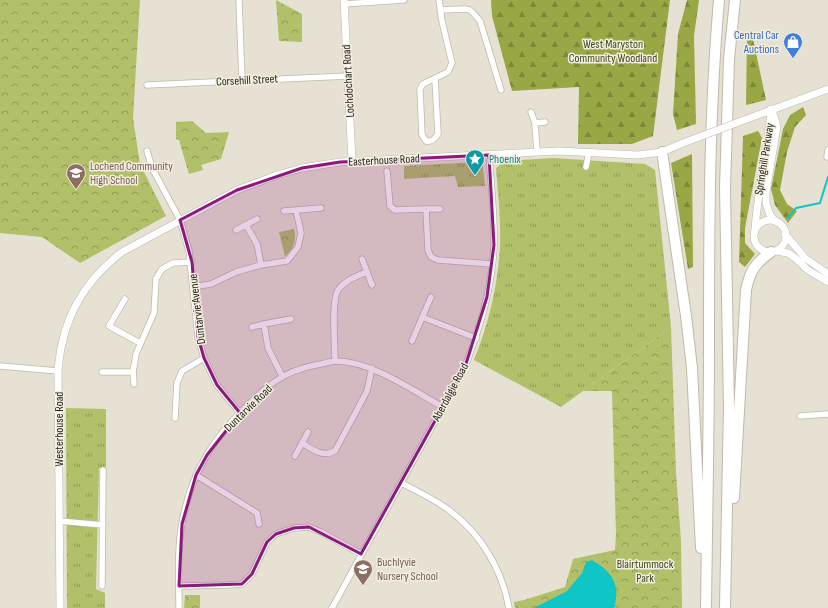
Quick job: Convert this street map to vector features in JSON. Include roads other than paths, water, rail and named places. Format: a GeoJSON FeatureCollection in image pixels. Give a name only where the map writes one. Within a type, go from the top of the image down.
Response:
{"type":"FeatureCollection","features":[{"type":"Feature","properties":{"kind":"highway"},"geometry":{"type":"LineString","coordinates":[[705,608],[709,423],[709,188],[718,0]]}},
{"type":"Feature","properties":{"kind":"highway"},"geometry":{"type":"LineString","coordinates":[[726,608],[729,407],[725,188],[729,59],[735,0]]}},
{"type":"Feature","properties":{"kind":"highway"},"geometry":{"type":"LineString","coordinates":[[662,152],[686,316],[692,368],[705,608]]}},
{"type":"Feature","properties":{"kind":"highway"},"geometry":{"type":"LineString","coordinates":[[726,608],[746,290],[749,276],[753,268],[757,263],[774,251]]}},
{"type":"Feature","properties":{"kind":"street"},"geometry":{"type":"LineString","coordinates":[[239,0],[242,81]]}},
{"type":"Feature","properties":{"kind":"street"},"geometry":{"type":"LineString","coordinates":[[344,2],[404,0]]}},
{"type":"Feature","properties":{"kind":"street"},"geometry":{"type":"LineString","coordinates":[[435,79],[438,134],[435,139],[426,141],[422,135],[421,86],[448,72],[452,63],[439,0]]}},
{"type":"Feature","properties":{"kind":"street","name":"Lochdochart Road"},"geometry":{"type":"LineString","coordinates":[[344,2],[352,161]]}},
{"type":"Feature","properties":{"kind":"street"},"geometry":{"type":"LineString","coordinates":[[440,10],[470,10],[480,21],[501,90]]}},
{"type":"Feature","properties":{"kind":"street","name":"Corsehill Street"},"geometry":{"type":"LineString","coordinates":[[147,85],[348,76]]}},
{"type":"Feature","properties":{"kind":"street"},"geometry":{"type":"LineString","coordinates":[[771,109],[828,89]]}},
{"type":"Feature","properties":{"kind":"street","name":"Easterhouse Road"},"geometry":{"type":"LineString","coordinates":[[107,264],[122,252],[237,190],[277,175],[312,166],[352,161],[537,152],[572,151],[638,155],[662,152],[771,109]]}},
{"type":"Feature","properties":{"kind":"street","name":"Springhill Parkway"},"geometry":{"type":"LineString","coordinates":[[771,109],[777,127],[766,192],[766,203],[770,215],[781,225],[786,234],[805,258],[828,274]]}},
{"type":"Feature","properties":{"kind":"street","name":"Springhill Parkway"},"geometry":{"type":"LineString","coordinates":[[771,109],[769,136],[760,182],[754,236],[757,246],[761,249],[788,253],[808,270],[828,282]]}},
{"type":"Feature","properties":{"kind":"street"},"geometry":{"type":"LineString","coordinates":[[531,112],[535,123],[537,152]]}},
{"type":"Feature","properties":{"kind":"street"},"geometry":{"type":"LineString","coordinates":[[535,123],[545,122]]}},
{"type":"Feature","properties":{"kind":"street"},"geometry":{"type":"LineString","coordinates":[[827,157],[828,150]]}},
{"type":"Feature","properties":{"kind":"street","name":"Duntarvie Avenue"},"geometry":{"type":"LineString","coordinates":[[147,151],[152,168],[180,220],[189,251],[192,262],[198,337],[204,358],[217,385],[240,413]]}},
{"type":"Feature","properties":{"kind":"street"},"geometry":{"type":"LineString","coordinates":[[586,167],[589,152]]}},
{"type":"Feature","properties":{"kind":"street","name":"Aberdalgie Road"},"geometry":{"type":"LineString","coordinates":[[332,608],[465,367],[476,338],[487,297],[492,264],[494,229],[489,154]]}},
{"type":"Feature","properties":{"kind":"street"},"geometry":{"type":"LineString","coordinates":[[387,171],[390,206],[396,210],[440,209]]}},
{"type":"Feature","properties":{"kind":"street"},"geometry":{"type":"LineString","coordinates":[[284,211],[321,208]]}},
{"type":"Feature","properties":{"kind":"street"},"geometry":{"type":"LineString","coordinates":[[426,209],[428,250],[431,257],[438,260],[492,264]]}},
{"type":"Feature","properties":{"kind":"street"},"geometry":{"type":"LineString","coordinates":[[193,287],[211,284],[236,272],[261,265],[287,261],[298,247],[301,233],[296,210]]}},
{"type":"Feature","properties":{"kind":"street"},"geometry":{"type":"LineString","coordinates":[[236,230],[257,219]]}},
{"type":"Feature","properties":{"kind":"street"},"geometry":{"type":"LineString","coordinates":[[755,231],[762,223],[771,220],[776,222]]}},
{"type":"Feature","properties":{"kind":"street"},"geometry":{"type":"LineString","coordinates":[[246,225],[257,244],[261,265]]}},
{"type":"Feature","properties":{"kind":"street"},"geometry":{"type":"LineString","coordinates":[[774,251],[784,244],[786,234]]}},
{"type":"Feature","properties":{"kind":"street"},"geometry":{"type":"LineString","coordinates":[[362,259],[372,285]]}},
{"type":"Feature","properties":{"kind":"street"},"geometry":{"type":"LineString","coordinates":[[134,384],[133,372],[136,354],[154,313],[156,279],[162,269],[173,264],[192,262]]}},
{"type":"Feature","properties":{"kind":"street","name":"Westerhouse Road"},"geometry":{"type":"LineString","coordinates":[[60,608],[59,354],[69,318],[83,291],[107,264]]}},
{"type":"Feature","properties":{"kind":"street"},"geometry":{"type":"LineString","coordinates":[[335,361],[335,300],[338,290],[352,278],[367,272]]}},
{"type":"Feature","properties":{"kind":"street"},"geometry":{"type":"LineString","coordinates":[[412,341],[431,297]]}},
{"type":"Feature","properties":{"kind":"street"},"geometry":{"type":"LineString","coordinates":[[124,299],[109,326],[140,344]]}},
{"type":"Feature","properties":{"kind":"street"},"geometry":{"type":"LineString","coordinates":[[422,318],[476,338]]}},
{"type":"Feature","properties":{"kind":"street"},"geometry":{"type":"LineString","coordinates":[[252,326],[291,319]]}},
{"type":"Feature","properties":{"kind":"street"},"geometry":{"type":"LineString","coordinates":[[264,324],[268,348],[282,376]]}},
{"type":"Feature","properties":{"kind":"street"},"geometry":{"type":"LineString","coordinates":[[175,418],[177,383],[182,371],[204,358]]}},
{"type":"Feature","properties":{"kind":"street","name":"Duntarvie Road"},"geometry":{"type":"LineString","coordinates":[[179,608],[182,524],[196,474],[206,455],[227,426],[262,392],[282,376],[305,366],[335,361],[356,364],[372,368],[443,407]]}},
{"type":"Feature","properties":{"kind":"street"},"geometry":{"type":"LineString","coordinates":[[0,366],[58,371]]}},
{"type":"Feature","properties":{"kind":"street"},"geometry":{"type":"LineString","coordinates":[[302,443],[322,454],[329,454],[334,451],[367,392],[372,368]]}},
{"type":"Feature","properties":{"kind":"street"},"geometry":{"type":"LineString","coordinates":[[102,372],[133,372]]}},
{"type":"Feature","properties":{"kind":"street"},"geometry":{"type":"LineString","coordinates":[[800,416],[828,414]]}},
{"type":"Feature","properties":{"kind":"street"},"geometry":{"type":"LineString","coordinates":[[294,456],[308,432]]}},
{"type":"Feature","properties":{"kind":"street"},"geometry":{"type":"LineString","coordinates":[[102,586],[103,470]]}},
{"type":"Feature","properties":{"kind":"street"},"geometry":{"type":"LineString","coordinates":[[196,474],[257,513],[259,524]]}},
{"type":"Feature","properties":{"kind":"street"},"geometry":{"type":"LineString","coordinates":[[401,483],[450,510],[473,532],[488,552],[499,572],[509,608]]}},
{"type":"Feature","properties":{"kind":"street"},"geometry":{"type":"LineString","coordinates":[[59,521],[103,525]]}},
{"type":"Feature","properties":{"kind":"street"},"geometry":{"type":"LineString","coordinates":[[179,586],[242,584],[252,574],[267,542],[276,534],[294,528],[309,527],[361,554]]}},
{"type":"Feature","properties":{"kind":"water"},"geometry":{"type":"Polygon","coordinates":[[[592,560],[605,569],[613,580],[616,592],[614,608],[534,608],[567,591],[582,573],[586,562],[592,560]]]}},
{"type":"Feature","properties":{"kind":"waterway"},"geometry":{"type":"LineString","coordinates":[[788,218],[796,208],[820,203],[828,177]]}},
{"type":"Feature","properties":{"kind":"place","name":"Central Car Auctions"},"geometry":{"type":"Point","coordinates":[793,59]}},
{"type":"Feature","properties":{"kind":"place","name":"Phoenix"},"geometry":{"type":"Point","coordinates":[475,176]}},
{"type":"Feature","properties":{"kind":"place","name":"Lochend Community High School"},"geometry":{"type":"Point","coordinates":[76,190]}},
{"type":"Feature","properties":{"kind":"place","name":"Buchlyvie Nursery School"},"geometry":{"type":"Point","coordinates":[363,586]}},
{"type":"Feature","properties":{"kind":"park label","name":"West Maryston Community Woodland"},"geometry":{"type":"Point","coordinates":[613,51]}},
{"type":"Feature","properties":{"kind":"park label","name":"Blairtummock Park"},"geometry":{"type":"Point","coordinates":[645,571]}}]}
